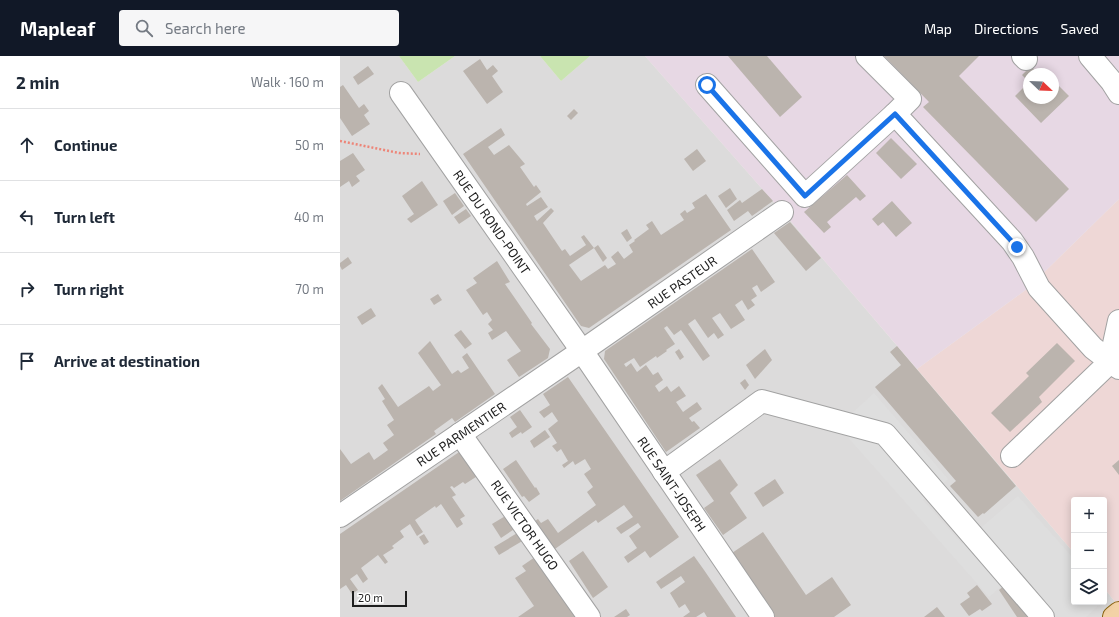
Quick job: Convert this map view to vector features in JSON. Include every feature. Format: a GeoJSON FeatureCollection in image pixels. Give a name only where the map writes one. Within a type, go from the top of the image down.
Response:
{"type":"FeatureCollection","features":[{"type":"Feature","properties":{"kind":"main road"},"geometry":{"type":"LineString","coordinates":[[1114,617],[1119,613]]}},
{"type":"Feature","properties":{"kind":"street"},"geometry":{"type":"LineString","coordinates":[[707,85],[805,196],[910,99],[867,56]]}},
{"type":"Feature","properties":{"kind":"street"},"geometry":{"type":"LineString","coordinates":[[1090,56],[1112,82],[1119,93]]}},
{"type":"Feature","properties":{"kind":"street","name":"RUE DU ROND-POINT"},"geometry":{"type":"LineString","coordinates":[[401,94],[582,351]]}},
{"type":"Feature","properties":{"kind":"street"},"geometry":{"type":"LineString","coordinates":[[895,114],[1012,241],[1023,257],[1039,288],[1094,348],[1114,365]]}},
{"type":"Feature","properties":{"kind":"street","name":"RUE PASTEUR"},"geometry":{"type":"LineString","coordinates":[[582,351],[782,212]]}},
{"type":"Feature","properties":{"kind":"street"},"geometry":{"type":"LineString","coordinates":[[1012,456],[1114,365],[1119,321]]}},
{"type":"Feature","properties":{"kind":"street","name":"RUE PARMENTIER"},"geometry":{"type":"LineString","coordinates":[[340,516],[582,351]]}},
{"type":"Feature","properties":{"kind":"street","name":"RUE SAINT-JOSEPH"},"geometry":{"type":"LineString","coordinates":[[582,351],[763,617]]}},
{"type":"Feature","properties":{"kind":"street"},"geometry":{"type":"LineString","coordinates":[[664,472],[762,401],[885,434],[1043,617]]}},
{"type":"Feature","properties":{"kind":"street","name":"RUE VICTOR HUGO"},"geometry":{"type":"LineString","coordinates":[[460,434],[589,617]]}},
{"type":"Feature","properties":{"kind":"path"},"geometry":{"type":"LineString","coordinates":[[340,141],[399,153],[446,156]]}},
{"type":"Feature","properties":{"kind":"shaded area"},"geometry":{"type":"Polygon","coordinates":[[[340,56],[399,56],[418,82],[455,56],[540,56],[561,81],[590,56],[645,56],[787,217],[1071,549],[1071,605],[1107,605],[1107,592],[1116,603],[1119,601],[1119,617],[340,617],[340,56]]]}},
{"type":"Feature","properties":{"kind":"shaded area"},"geometry":{"type":"Polygon","coordinates":[[[645,56],[1119,56],[1119,199],[1027,289],[917,369],[787,217],[645,56]]]}},
{"type":"Feature","properties":{"kind":"shaded area"},"geometry":{"type":"Polygon","coordinates":[[[1119,199],[1119,601],[1116,603],[1107,592],[1107,497],[1071,497],[1071,549],[917,369],[1027,289],[1119,199]]]}},
{"type":"Feature","properties":{"kind":"shaded area"},"geometry":{"type":"Polygon","coordinates":[[[874,393],[948,479],[923,500],[962,544],[1018,496],[1071,556],[1071,605],[1099,605],[1086,617],[1053,617],[1015,574],[989,597],[838,426],[874,393]]]}},
{"type":"Feature","properties":{"kind":"green space"},"geometry":{"type":"Polygon","coordinates":[[[399,56],[455,56],[418,82],[399,56]]]}},
{"type":"Feature","properties":{"kind":"green space"},"geometry":{"type":"Polygon","coordinates":[[[540,56],[590,56],[561,81],[540,56]]]}},
{"type":"Feature","properties":{"kind":"building"},"geometry":{"type":"Polygon","coordinates":[[[728,56],[767,56],[802,97],[780,117],[728,56]]]}},
{"type":"Feature","properties":{"kind":"building"},"geometry":{"type":"Polygon","coordinates":[[[884,56],[979,56],[959,76],[1069,189],[1036,222],[923,107],[929,102],[884,56]]]}},
{"type":"Feature","properties":{"kind":"building"},"geometry":{"type":"Polygon","coordinates":[[[480,59],[487,70],[493,65],[498,71],[492,76],[503,92],[487,104],[463,71],[480,59]]]}},
{"type":"Feature","properties":{"kind":"building"},"geometry":{"type":"Polygon","coordinates":[[[368,66],[374,74],[358,85],[353,77],[368,66]]]}},
{"type":"Feature","properties":{"kind":"building"},"geometry":{"type":"Polygon","coordinates":[[[343,85],[359,108],[364,104],[369,111],[364,115],[370,124],[352,136],[340,118],[340,87],[343,85]]]}},
{"type":"Feature","properties":{"kind":"building"},"geometry":{"type":"Polygon","coordinates":[[[1059,86],[1069,96],[1041,123],[1015,96],[1023,88],[1023,104],[1059,104],[1059,86]]]}},
{"type":"Feature","properties":{"kind":"building"},"geometry":{"type":"Polygon","coordinates":[[[574,109],[578,113],[571,120],[567,116],[574,109]]]}},
{"type":"Feature","properties":{"kind":"building"},"geometry":{"type":"Polygon","coordinates":[[[501,128],[505,135],[488,147],[494,155],[509,145],[525,164],[520,167],[534,187],[536,185],[541,192],[526,204],[527,206],[541,197],[548,207],[534,216],[537,221],[551,208],[554,211],[543,223],[562,251],[565,249],[570,256],[586,245],[581,237],[584,235],[594,248],[569,265],[581,281],[605,265],[608,269],[616,264],[611,257],[618,251],[624,259],[633,252],[629,245],[649,229],[646,225],[652,221],[661,235],[684,220],[680,214],[685,210],[687,213],[695,208],[692,203],[706,194],[731,230],[589,328],[581,326],[463,154],[501,128]]]}},
{"type":"Feature","properties":{"kind":"building"},"geometry":{"type":"Polygon","coordinates":[[[891,138],[917,164],[901,179],[876,153],[891,138]]]}},
{"type":"Feature","properties":{"kind":"building"},"geometry":{"type":"Polygon","coordinates":[[[697,149],[706,161],[693,171],[684,159],[697,149]]]}},
{"type":"Feature","properties":{"kind":"building"},"geometry":{"type":"Polygon","coordinates":[[[353,153],[365,170],[356,176],[360,181],[352,187],[349,181],[340,187],[340,161],[353,153]]]}},
{"type":"Feature","properties":{"kind":"building"},"geometry":{"type":"Polygon","coordinates":[[[847,175],[866,196],[860,201],[856,197],[827,222],[831,227],[824,233],[804,212],[847,175]]]}},
{"type":"Feature","properties":{"kind":"building"},"geometry":{"type":"Polygon","coordinates":[[[422,181],[438,205],[411,223],[407,219],[414,214],[402,196],[422,181]]]}},
{"type":"Feature","properties":{"kind":"building"},"geometry":{"type":"Polygon","coordinates":[[[730,188],[737,199],[726,208],[718,196],[730,188]]]}},
{"type":"Feature","properties":{"kind":"building"},"geometry":{"type":"Polygon","coordinates":[[[762,189],[773,201],[752,216],[748,211],[734,221],[727,210],[740,200],[742,203],[762,189]]]}},
{"type":"Feature","properties":{"kind":"building"},"geometry":{"type":"Polygon","coordinates":[[[455,193],[464,206],[452,215],[443,201],[455,193]]]}},
{"type":"Feature","properties":{"kind":"building"},"geometry":{"type":"Polygon","coordinates":[[[892,201],[912,223],[896,237],[883,222],[878,226],[872,219],[892,201]]]}},
{"type":"Feature","properties":{"kind":"building"},"geometry":{"type":"Polygon","coordinates":[[[466,209],[471,216],[459,224],[454,217],[466,209]]]}},
{"type":"Feature","properties":{"kind":"building"},"geometry":{"type":"Polygon","coordinates":[[[790,222],[821,258],[806,271],[774,233],[790,222]]]}},
{"type":"Feature","properties":{"kind":"building"},"geometry":{"type":"Polygon","coordinates":[[[627,229],[632,238],[627,242],[621,233],[627,229]]]}},
{"type":"Feature","properties":{"kind":"building"},"geometry":{"type":"Polygon","coordinates":[[[598,245],[607,258],[603,262],[594,248],[598,245]]]}},
{"type":"Feature","properties":{"kind":"building"},"geometry":{"type":"Polygon","coordinates":[[[752,249],[775,282],[761,292],[757,285],[752,288],[757,296],[751,300],[755,305],[748,310],[742,300],[735,305],[745,320],[731,329],[720,313],[712,318],[724,335],[718,339],[714,333],[708,338],[695,319],[688,324],[710,356],[703,361],[681,330],[674,335],[667,326],[664,328],[675,344],[657,358],[656,356],[640,367],[634,358],[624,364],[626,367],[631,363],[637,372],[646,365],[653,375],[658,372],[663,380],[655,386],[659,392],[667,386],[671,392],[679,386],[686,396],[676,402],[683,412],[697,402],[702,409],[689,418],[700,428],[666,452],[604,359],[605,351],[752,249]]]}},
{"type":"Feature","properties":{"kind":"building"},"geometry":{"type":"Polygon","coordinates":[[[348,257],[352,263],[342,270],[340,263],[348,257]]]}},
{"type":"Feature","properties":{"kind":"building"},"geometry":{"type":"Polygon","coordinates":[[[497,261],[510,282],[505,284],[532,323],[531,324],[550,349],[548,358],[519,377],[507,360],[521,351],[506,331],[492,340],[488,333],[493,330],[488,324],[492,320],[487,312],[483,315],[466,290],[477,283],[473,278],[497,261]]]}},
{"type":"Feature","properties":{"kind":"building"},"geometry":{"type":"Polygon","coordinates":[[[438,294],[442,300],[434,305],[430,299],[438,294]]]}},
{"type":"Feature","properties":{"kind":"building"},"geometry":{"type":"Polygon","coordinates":[[[371,308],[376,316],[362,325],[357,317],[371,308]]]}},
{"type":"Feature","properties":{"kind":"building"},"geometry":{"type":"Polygon","coordinates":[[[461,330],[472,344],[465,349],[454,335],[461,330]]]}},
{"type":"Feature","properties":{"kind":"building"},"geometry":{"type":"Polygon","coordinates":[[[430,341],[452,374],[458,370],[461,373],[469,368],[462,357],[467,353],[495,394],[455,422],[452,418],[434,431],[436,434],[340,501],[340,449],[351,464],[369,452],[374,460],[388,450],[383,443],[394,435],[387,425],[394,420],[382,401],[385,399],[378,388],[382,384],[398,407],[429,386],[433,391],[441,385],[418,353],[430,341]]]}},
{"type":"Feature","properties":{"kind":"building"},"geometry":{"type":"Polygon","coordinates":[[[1057,343],[1075,361],[1039,397],[1042,402],[1010,432],[991,413],[1029,376],[1026,373],[1057,343]]]}},
{"type":"Feature","properties":{"kind":"building"},"geometry":{"type":"Polygon","coordinates":[[[897,346],[1016,486],[984,514],[983,513],[978,517],[950,486],[956,481],[875,387],[901,365],[890,352],[897,346]]]}},
{"type":"Feature","properties":{"kind":"building"},"geometry":{"type":"Polygon","coordinates":[[[679,349],[684,357],[680,360],[675,352],[679,349]]]}},
{"type":"Feature","properties":{"kind":"building"},"geometry":{"type":"Polygon","coordinates":[[[765,349],[772,360],[755,379],[746,365],[765,349]]]}},
{"type":"Feature","properties":{"kind":"building"},"geometry":{"type":"Polygon","coordinates":[[[568,377],[679,537],[650,558],[645,551],[628,563],[624,557],[637,548],[629,536],[641,527],[638,523],[621,534],[616,528],[633,517],[624,505],[598,523],[596,520],[552,551],[532,523],[538,519],[541,523],[548,519],[558,533],[596,505],[587,492],[593,487],[584,474],[591,469],[585,459],[575,465],[573,461],[564,468],[562,465],[568,461],[561,449],[557,452],[552,446],[557,443],[548,429],[558,421],[552,412],[544,418],[539,412],[550,405],[543,394],[568,377]]]}},
{"type":"Feature","properties":{"kind":"building"},"geometry":{"type":"Polygon","coordinates":[[[745,379],[749,385],[745,390],[740,383],[745,379]]]}},
{"type":"Feature","properties":{"kind":"building"},"geometry":{"type":"Polygon","coordinates":[[[520,410],[532,427],[522,434],[521,432],[512,438],[509,433],[517,427],[510,417],[520,410]]]}},
{"type":"Feature","properties":{"kind":"building"},"geometry":{"type":"Polygon","coordinates":[[[545,430],[550,437],[534,448],[530,441],[545,430]]]}},
{"type":"Feature","properties":{"kind":"building"},"geometry":{"type":"Polygon","coordinates":[[[462,450],[479,475],[465,484],[463,482],[454,488],[452,486],[450,487],[456,495],[452,497],[465,516],[460,519],[463,524],[457,528],[441,504],[436,508],[435,506],[415,520],[423,532],[417,536],[410,524],[400,531],[404,537],[392,546],[394,548],[383,555],[388,562],[385,564],[378,555],[361,568],[368,579],[363,583],[357,574],[350,579],[358,590],[352,594],[346,585],[340,589],[340,534],[462,450]]]}},
{"type":"Feature","properties":{"kind":"building"},"geometry":{"type":"Polygon","coordinates":[[[720,459],[738,485],[730,493],[747,518],[723,535],[704,508],[714,501],[696,475],[720,459]]]}},
{"type":"Feature","properties":{"kind":"building"},"geometry":{"type":"Polygon","coordinates":[[[516,460],[540,494],[529,502],[524,496],[522,497],[503,469],[516,460]]]}},
{"type":"Feature","properties":{"kind":"building"},"geometry":{"type":"Polygon","coordinates":[[[1119,460],[1119,475],[1112,466],[1119,460]]]}},
{"type":"Feature","properties":{"kind":"building"},"geometry":{"type":"Polygon","coordinates":[[[775,479],[784,493],[763,507],[754,493],[775,479]]]}},
{"type":"Feature","properties":{"kind":"building"},"geometry":{"type":"Polygon","coordinates":[[[507,515],[516,528],[501,538],[492,524],[507,515]]]}},
{"type":"Feature","properties":{"kind":"building"},"geometry":{"type":"Polygon","coordinates":[[[519,532],[524,540],[499,555],[494,547],[519,532]]]}},
{"type":"Feature","properties":{"kind":"building"},"geometry":{"type":"Polygon","coordinates":[[[763,532],[806,595],[832,577],[851,605],[834,617],[775,617],[732,553],[763,532]]]}},
{"type":"Feature","properties":{"kind":"building"},"geometry":{"type":"Polygon","coordinates":[[[424,534],[429,542],[424,545],[419,537],[424,534]]]}},
{"type":"Feature","properties":{"kind":"building"},"geometry":{"type":"Polygon","coordinates":[[[583,551],[608,587],[593,598],[569,561],[583,551]]]}},
{"type":"Feature","properties":{"kind":"building"},"geometry":{"type":"Polygon","coordinates":[[[694,556],[736,617],[707,617],[704,612],[696,617],[683,617],[690,612],[685,604],[679,608],[670,593],[685,582],[681,576],[661,589],[656,582],[694,556]]]}},
{"type":"Feature","properties":{"kind":"building"},"geometry":{"type":"Polygon","coordinates":[[[535,557],[578,617],[518,617],[534,606],[515,578],[526,571],[522,566],[535,557]]]}},
{"type":"Feature","properties":{"kind":"building"},"geometry":{"type":"Polygon","coordinates":[[[1006,584],[1028,617],[1017,617],[999,590],[1006,584]]]}},
{"type":"Feature","properties":{"kind":"building"},"geometry":{"type":"Polygon","coordinates":[[[977,585],[992,604],[982,611],[980,609],[969,616],[960,604],[970,597],[967,593],[977,585]]]}},
{"type":"Feature","properties":{"kind":"building"},"geometry":{"type":"Polygon","coordinates":[[[937,607],[945,617],[924,617],[937,607]]]}},
{"type":"Feature","properties":{"kind":"building"},"geometry":{"type":"Polygon","coordinates":[[[626,609],[630,615],[627,617],[614,617],[626,609]]]}},
{"type":"Feature","properties":{"kind":"route"},"geometry":{"type":"LineString","coordinates":[[707,85],[805,196],[895,114],[1017,247]]}}]}
